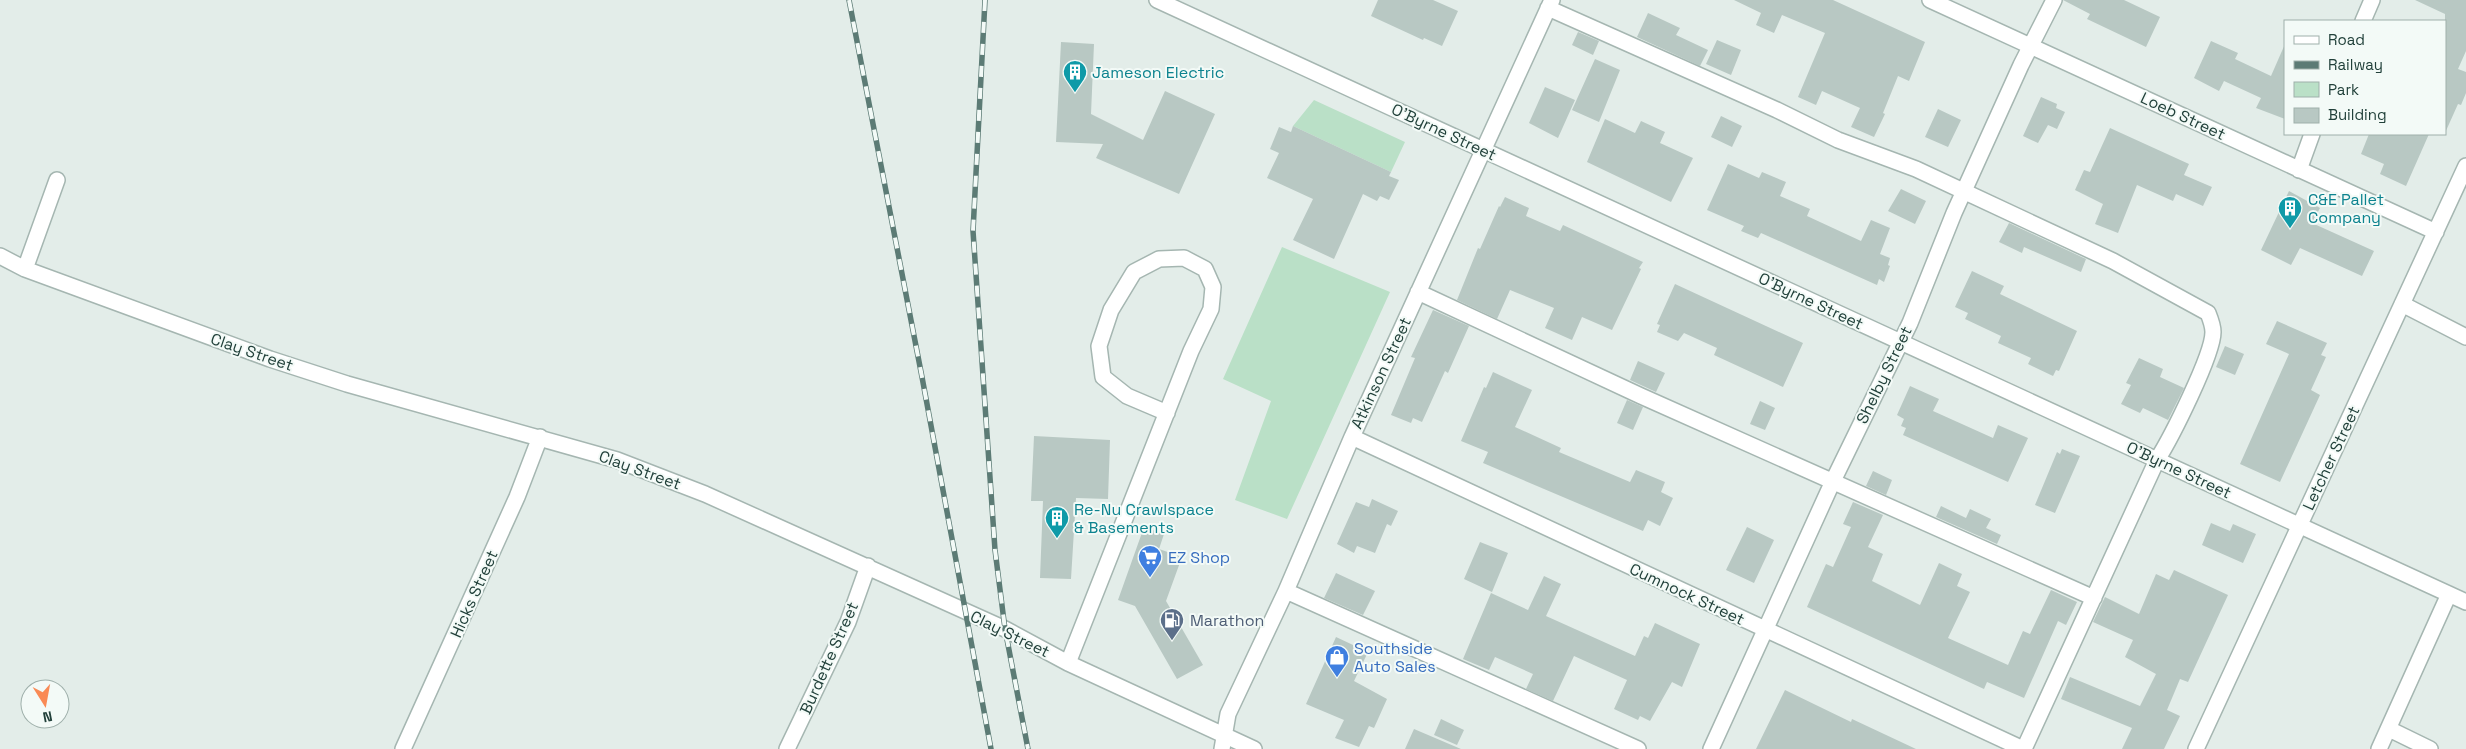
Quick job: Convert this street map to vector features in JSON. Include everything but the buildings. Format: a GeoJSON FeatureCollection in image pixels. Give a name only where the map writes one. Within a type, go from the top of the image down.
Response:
{"type":"FeatureCollection","features":[{"type":"Feature","properties":{"kind":"street","name":"O'Byrne Street"},"geometry":{"type":"LineString","coordinates":[[1157,0],[2466,602]]}},
{"type":"Feature","properties":{"kind":"street","name":"Loeb Street"},"geometry":{"type":"LineString","coordinates":[[1930,0],[2436,232]]}},
{"type":"Feature","properties":{"kind":"street","name":"Shelby Street"},"geometry":{"type":"LineString","coordinates":[[1711,749],[1833,482],[1901,342],[1964,192],[2054,0]]}},
{"type":"Feature","properties":{"kind":"street"},"geometry":{"type":"LineString","coordinates":[[2363,20],[2372,0]]}},
{"type":"Feature","properties":{"kind":"street","name":"Atkinson Street"},"geometry":{"type":"LineString","coordinates":[[1223,743],[1228,714],[1286,591],[1352,437],[1550,4]]}},
{"type":"Feature","properties":{"kind":"street"},"geometry":{"type":"LineString","coordinates":[[1550,4],[1838,140],[1916,169],[2113,262],[2208,313],[2213,331],[2210,349],[2169,441],[2157,460],[2024,749]]}},
{"type":"Feature","properties":{"kind":"street"},"geometry":{"type":"LineString","coordinates":[[2299,170],[2312,135]]}},
{"type":"Feature","properties":{"kind":"street","name":"Letcher Street"},"geometry":{"type":"LineString","coordinates":[[2196,749],[2466,166]]}},
{"type":"Feature","properties":{"kind":"street"},"geometry":{"type":"LineString","coordinates":[[24,269],[57,180]]}},
{"type":"Feature","properties":{"kind":"street","name":"Clay Street"},"geometry":{"type":"LineString","coordinates":[[0,256],[24,269],[270,359],[347,384],[617,460],[705,494],[1005,629],[1068,663],[1203,724],[1223,743],[1254,749]]}},
{"type":"Feature","properties":{"kind":"street"},"geometry":{"type":"LineString","coordinates":[[1068,663],[1192,351],[1211,309],[1213,287],[1205,269],[1184,258],[1159,259],[1134,272],[1111,310],[1099,346],[1103,377],[1127,396],[1167,413]]}},
{"type":"Feature","properties":{"kind":"street"},"geometry":{"type":"LineString","coordinates":[[1418,292],[1833,482],[2094,598]]}},
{"type":"Feature","properties":{"kind":"street"},"geometry":{"type":"LineString","coordinates":[[2402,304],[2466,337]]}},
{"type":"Feature","properties":{"kind":"street","name":"Hicks Street"},"geometry":{"type":"LineString","coordinates":[[403,749],[517,497],[540,437]]}},
{"type":"Feature","properties":{"kind":"street","name":"Cumnock Street"},"geometry":{"type":"LineString","coordinates":[[1352,437],[1764,630],[2024,749]]}},
{"type":"Feature","properties":{"kind":"street","name":"Burdette Street"},"geometry":{"type":"LineString","coordinates":[[787,749],[848,622],[868,566]]}},
{"type":"Feature","properties":{"kind":"street"},"geometry":{"type":"LineString","coordinates":[[1286,591],[1638,749]]}},
{"type":"Feature","properties":{"kind":"street"},"geometry":{"type":"LineString","coordinates":[[2380,749],[2449,594]]}},
{"type":"Feature","properties":{"kind":"street"},"geometry":{"type":"LineString","coordinates":[[2389,729],[2430,749]]}},
{"type":"Feature","properties":{"kind":"green space"},"geometry":{"type":"Polygon","coordinates":[[[1314,100],[1405,142],[1391,172],[1293,126],[1314,100]]]}},
{"type":"Feature","properties":{"kind":"green space"},"geometry":{"type":"Polygon","coordinates":[[[1282,247],[1390,292],[1287,519],[1235,500],[1271,401],[1223,379],[1282,247]]]}},
{"type":"Feature","properties":{"kind":"railway"},"geometry":{"type":"LineString","coordinates":[[849,0],[991,749]]}},
{"type":"Feature","properties":{"kind":"railway"},"geometry":{"type":"LineString","coordinates":[[985,0],[973,231],[995,550],[1005,629],[1028,749]]}},
{"type":"Feature","properties":{"kind":"place","name":"Jameson Electric"},"geometry":{"type":"Point","coordinates":[1075,93]}},
{"type":"Feature","properties":{"kind":"place","name":"C&E Pallet Company"},"geometry":{"type":"Point","coordinates":[2290,229]}},
{"type":"Feature","properties":{"kind":"place","name":"Re-Nu Crawlspace & Basements"},"geometry":{"type":"Point","coordinates":[1057,539]}},
{"type":"Feature","properties":{"kind":"place","name":"EZ Shop"},"geometry":{"type":"Point","coordinates":[1150,578]}},
{"type":"Feature","properties":{"kind":"place","name":"Marathon"},"geometry":{"type":"Point","coordinates":[1172,641]}},
{"type":"Feature","properties":{"kind":"place","name":"Southside Auto Sales"},"geometry":{"type":"Point","coordinates":[1337,678]}}]}
